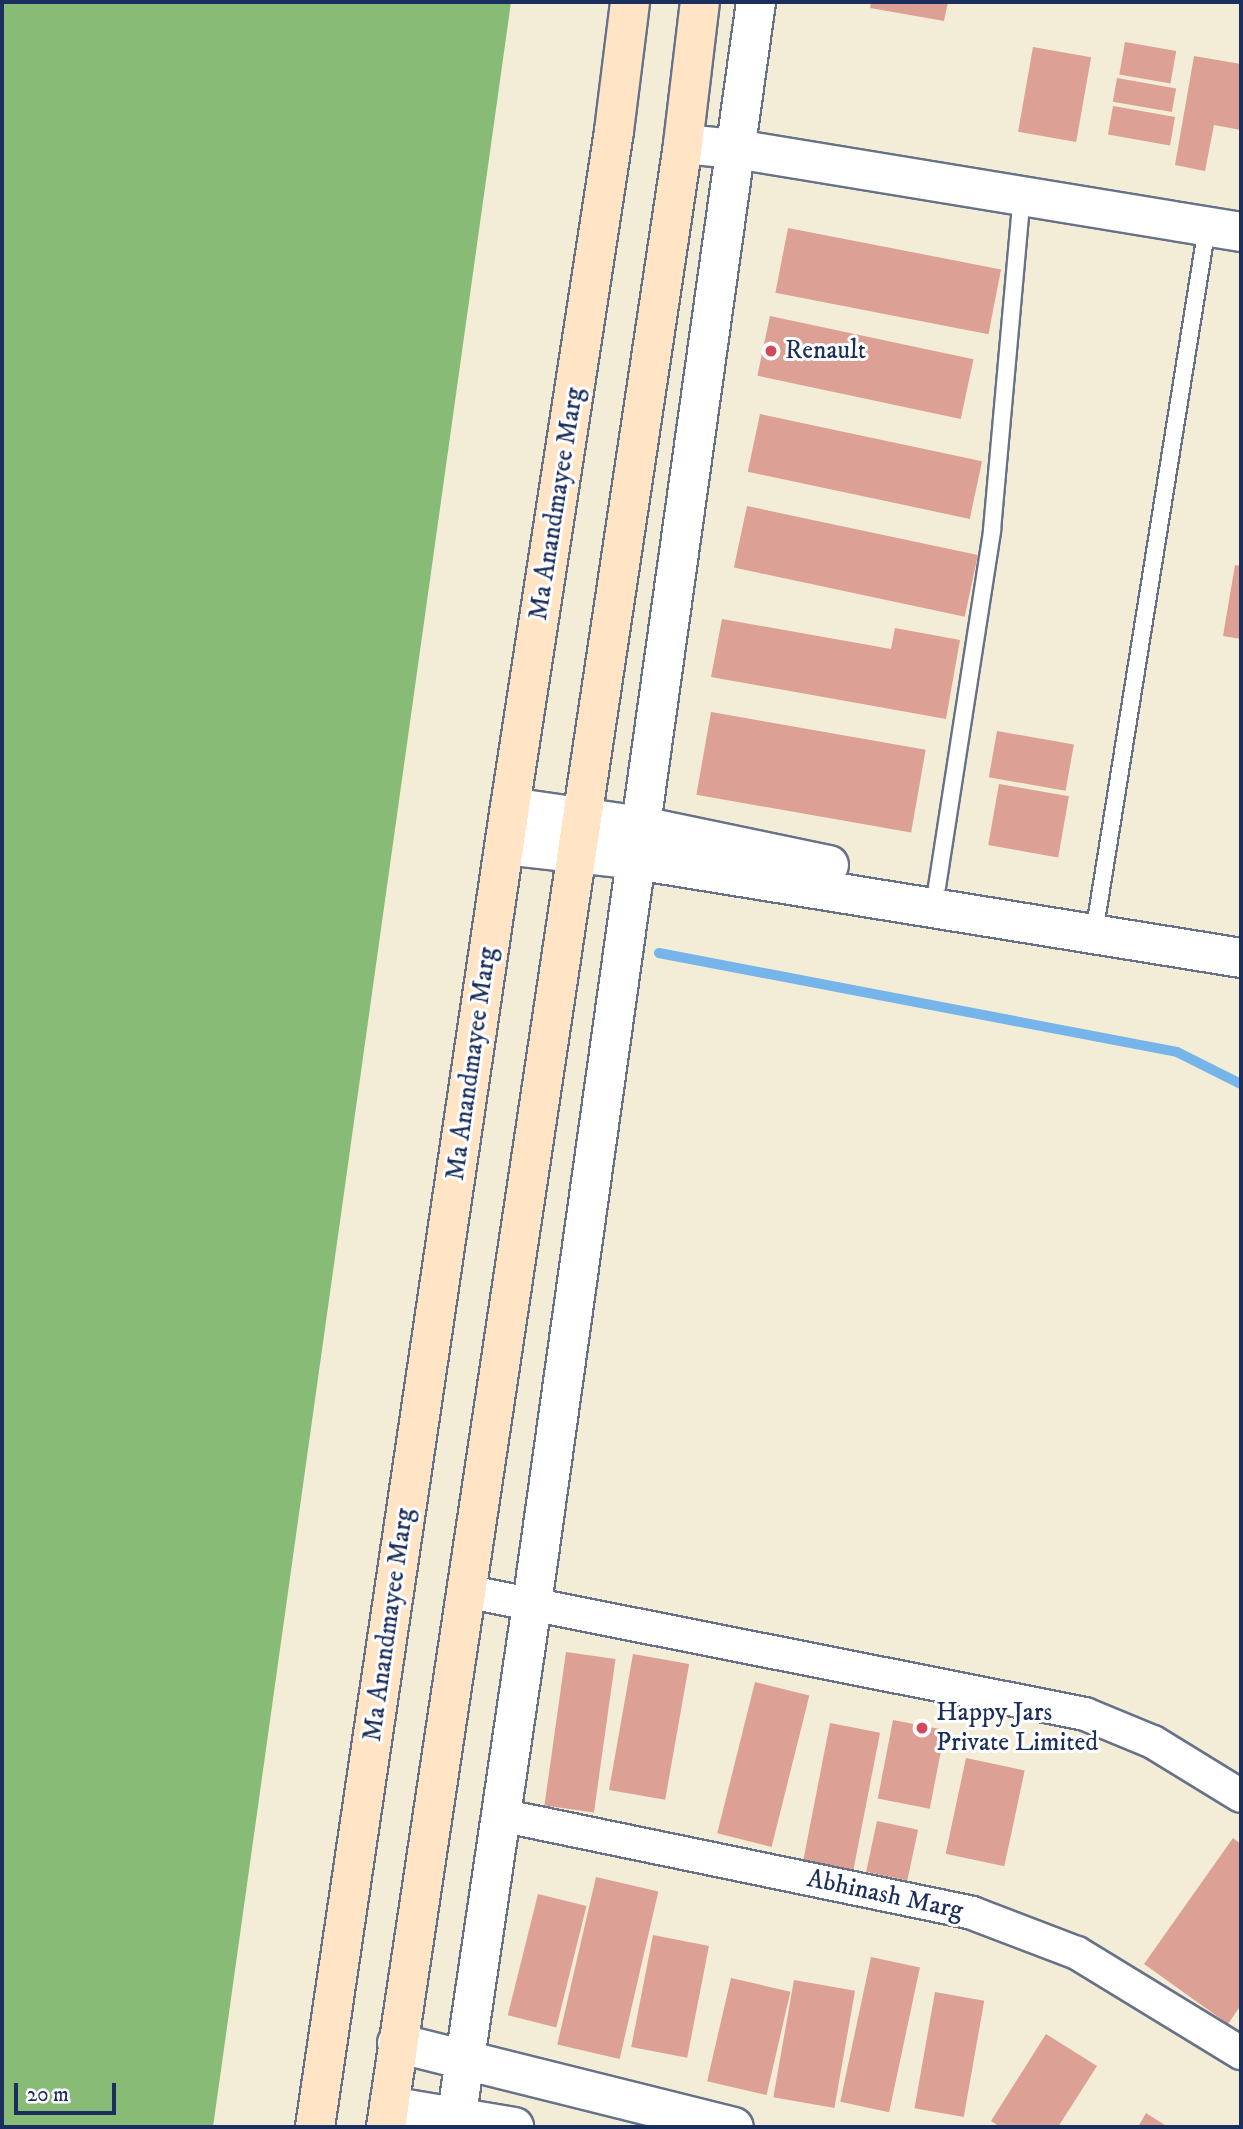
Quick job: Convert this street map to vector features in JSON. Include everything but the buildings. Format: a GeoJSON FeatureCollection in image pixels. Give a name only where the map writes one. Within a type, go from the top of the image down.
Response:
{"type":"FeatureCollection","features":[{"type":"Feature","properties":{"kind":"main road","name":"Ma Anandmayee Marg"},"geometry":{"type":"LineString","coordinates":[[315,2127],[510,807],[614,131],[630,2]]}},
{"type":"Feature","properties":{"kind":"main road"},"geometry":{"type":"LineString","coordinates":[[387,2117],[577,834],[683,144],[700,2]]}},
{"type":"Feature","properties":{"kind":"street"},"geometry":{"type":"LineString","coordinates":[[456,2121],[532,1604],[756,2]]}},
{"type":"Feature","properties":{"kind":"street"},"geometry":{"type":"LineString","coordinates":[[683,144],[736,149],[1224,230]]}},
{"type":"Feature","properties":{"kind":"street"},"geometry":{"type":"LineString","coordinates":[[510,807],[577,834],[937,887],[1097,915],[1241,934]]}},
{"type":"Feature","properties":{"kind":"street"},"geometry":{"type":"LineString","coordinates":[[505,845],[577,834]]}},
{"type":"Feature","properties":{"kind":"street"},"geometry":{"type":"LineString","coordinates":[[639,843],[1241,958]]}},
{"type":"Feature","properties":{"kind":"street"},"geometry":{"type":"LineString","coordinates":[[465,1591],[1084,1714],[1153,1742],[1241,1796]]}},
{"type":"Feature","properties":{"kind":"street","name":"Abhinash Marg"},"geometry":{"type":"LineString","coordinates":[[500,1815],[972,1913],[1077,1953],[1241,2053]]}},
{"type":"Feature","properties":{"kind":"street"},"geometry":{"type":"LineString","coordinates":[[397,2043],[734,2127]]}},
{"type":"Feature","properties":{"kind":"street"},"geometry":{"type":"LineString","coordinates":[[387,2117],[514,2127]]}},
{"type":"Feature","properties":{"kind":"lane"},"geometry":{"type":"LineString","coordinates":[[937,887],[992,530],[1022,197]]}},
{"type":"Feature","properties":{"kind":"lane"},"geometry":{"type":"LineString","coordinates":[[1097,915],[1224,230]]}},
{"type":"Feature","properties":{"kind":"green space"},"geometry":{"type":"Polygon","coordinates":[[[2,2],[511,2],[213,2127],[2,2127],[2,2]]]}},
{"type":"Feature","properties":{"kind":"waterway"},"geometry":{"type":"LineString","coordinates":[[659,953],[1177,1052],[1241,1084]]}},
{"type":"Feature","properties":{"kind":"place","name":"Renault"},"geometry":{"type":"Point","coordinates":[771,351]}},
{"type":"Feature","properties":{"kind":"place","name":"Happy Jars Private Limited"},"geometry":{"type":"Point","coordinates":[922,1728]}}]}
